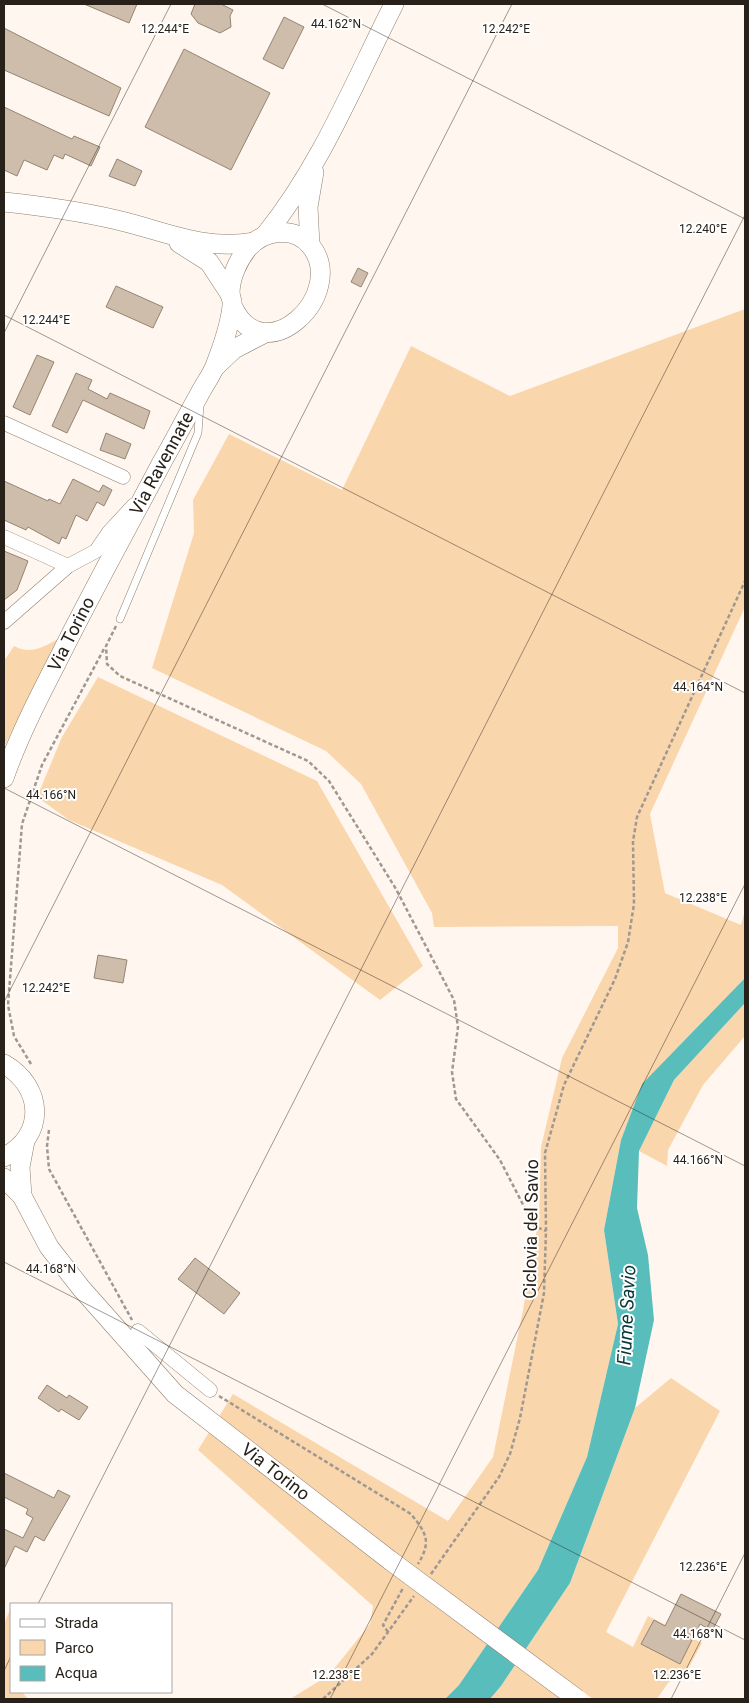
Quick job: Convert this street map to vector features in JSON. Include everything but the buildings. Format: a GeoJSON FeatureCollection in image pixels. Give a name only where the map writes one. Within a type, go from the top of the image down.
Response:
{"type":"FeatureCollection","features":[{"type":"Feature","properties":{"kind":"main road"},"geometry":{"type":"LineString","coordinates":[[231,300],[237,265],[294,196],[321,148],[394,4]]}},
{"type":"Feature","properties":{"kind":"main road"},"geometry":{"type":"LineString","coordinates":[[159,231],[209,262],[231,300],[237,316],[246,325],[265,333],[291,326],[310,307],[319,276],[318,260],[310,245],[308,197],[321,148]]}},
{"type":"Feature","properties":{"kind":"main road"},"geometry":{"type":"LineString","coordinates":[[4,202],[80,211],[207,244],[229,245],[291,233],[310,245]]}},
{"type":"Feature","properties":{"kind":"main road","name":"Via Ravennate"},"geometry":{"type":"LineString","coordinates":[[214,368],[231,300]]}},
{"type":"Feature","properties":{"kind":"main road","name":"Via Ravennate"},"geometry":{"type":"LineString","coordinates":[[145,494],[214,368],[234,349],[265,333]]}},
{"type":"Feature","properties":{"kind":"main road","name":"Via Torino"},"geometry":{"type":"LineString","coordinates":[[4,778],[18,740],[145,494]]}},
{"type":"Feature","properties":{"kind":"main road","name":"Via Torino"},"geometry":{"type":"LineString","coordinates":[[4,1064],[15,1070],[31,1091],[35,1117],[25,1141],[20,1167],[22,1196]]}},
{"type":"Feature","properties":{"kind":"main road"},"geometry":{"type":"LineString","coordinates":[[4,1157],[14,1152],[25,1141]]}},
{"type":"Feature","properties":{"kind":"main road","name":"Via Torino"},"geometry":{"type":"LineString","coordinates":[[4,1178],[22,1196],[48,1247],[81,1288],[175,1394],[391,1561],[577,1699]]}},
{"type":"Feature","properties":{"kind":"street"},"geometry":{"type":"LineString","coordinates":[[4,423],[123,477]]}},
{"type":"Feature","properties":{"kind":"street","name":"Via Ravennate"},"geometry":{"type":"LineString","coordinates":[[4,622],[68,566],[96,551],[109,532],[145,494]]}},
{"type":"Feature","properties":{"kind":"street"},"geometry":{"type":"LineString","coordinates":[[4,537],[68,566]]}},
{"type":"Feature","properties":{"kind":"street"},"geometry":{"type":"LineString","coordinates":[[138,1331],[172,1361],[210,1390]]}},
{"type":"Feature","properties":{"kind":"street"},"geometry":{"type":"LineString","coordinates":[[144,1359],[151,1357],[172,1361]]}},
{"type":"Feature","properties":{"kind":"lane"},"geometry":{"type":"LineString","coordinates":[[120,620],[198,432],[200,410],[198,395]]}},
{"type":"Feature","properties":{"kind":"path","name":"Ciclovia del Savio"},"geometry":{"type":"LineString","coordinates":[[427,1579],[494,1484],[510,1454],[520,1418],[544,1293],[546,1231],[545,1153],[564,1085],[615,979],[628,942],[634,904],[633,841],[637,817],[745,581]]}},
{"type":"Feature","properties":{"kind":"path"},"geometry":{"type":"LineString","coordinates":[[32,1065],[14,1036],[8,1005],[22,824],[42,765],[120,620]]}},
{"type":"Feature","properties":{"kind":"path"},"geometry":{"type":"LineString","coordinates":[[106,646],[107,664],[120,676],[308,761],[329,781],[396,889],[454,1000],[458,1027],[452,1072],[456,1099],[500,1160],[534,1226],[546,1231]]}},
{"type":"Feature","properties":{"kind":"path"},"geometry":{"type":"LineString","coordinates":[[50,1122],[47,1146],[49,1169],[138,1331]]}},
{"type":"Feature","properties":{"kind":"path"},"geometry":{"type":"LineString","coordinates":[[210,1390],[411,1514],[425,1532],[426,1544],[424,1554],[414,1569]]}},
{"type":"Feature","properties":{"kind":"path"},"geometry":{"type":"LineString","coordinates":[[388,1632],[383,1625],[405,1585]]}},
{"type":"Feature","properties":{"kind":"path"},"geometry":{"type":"LineString","coordinates":[[323,1699],[372,1654],[416,1594]]}},
{"type":"Feature","properties":{"kind":"green space"},"geometry":{"type":"Polygon","coordinates":[[[745,309],[745,607],[650,814],[665,893],[741,925],[745,910],[745,978],[642,1084],[621,1140],[604,1230],[618,1324],[587,1457],[538,1570],[459,1685],[445,1699],[290,1699],[329,1675],[370,1624],[373,1606],[198,1450],[233,1394],[448,1521],[493,1457],[523,1310],[539,1217],[541,1147],[562,1058],[618,948],[618,926],[434,927],[432,913],[361,784],[326,751],[152,668],[194,533],[193,500],[229,434],[342,490],[411,346],[510,396],[745,309]]]}},
{"type":"Feature","properties":{"kind":"green space"},"geometry":{"type":"Polygon","coordinates":[[[58,639],[4,747],[4,661],[14,646],[20,649],[31,650],[58,639]]]}},
{"type":"Feature","properties":{"kind":"green space"},"geometry":{"type":"Polygon","coordinates":[[[98,677],[317,781],[423,966],[380,1000],[222,885],[69,820],[37,797],[62,737],[98,677]]]}},
{"type":"Feature","properties":{"kind":"green space"},"geometry":{"type":"Polygon","coordinates":[[[745,1003],[745,1036],[703,1085],[668,1150],[667,1166],[639,1151],[674,1080],[745,1003]]]}},
{"type":"Feature","properties":{"kind":"green space"},"geometry":{"type":"Polygon","coordinates":[[[671,1378],[720,1411],[606,1632],[633,1647],[648,1616],[702,1643],[689,1667],[668,1683],[657,1699],[593,1699],[572,1684],[561,1699],[490,1699],[501,1686],[570,1583],[635,1408],[671,1378]]]}},
{"type":"Feature","properties":{"kind":"green space"},"geometry":{"type":"Polygon","coordinates":[[[10,1609],[10,1693],[23,1693],[28,1699],[4,1699],[4,1624],[10,1609]]]}},
{"type":"Feature","properties":{"kind":"water","name":"Fiume Savio"},"geometry":{"type":"Polygon","coordinates":[[[745,978],[745,1003],[674,1080],[639,1151],[637,1208],[648,1255],[654,1320],[635,1408],[570,1583],[501,1686],[490,1699],[445,1699],[459,1685],[538,1570],[587,1457],[618,1324],[604,1230],[621,1140],[642,1084],[745,978]]]}}]}
